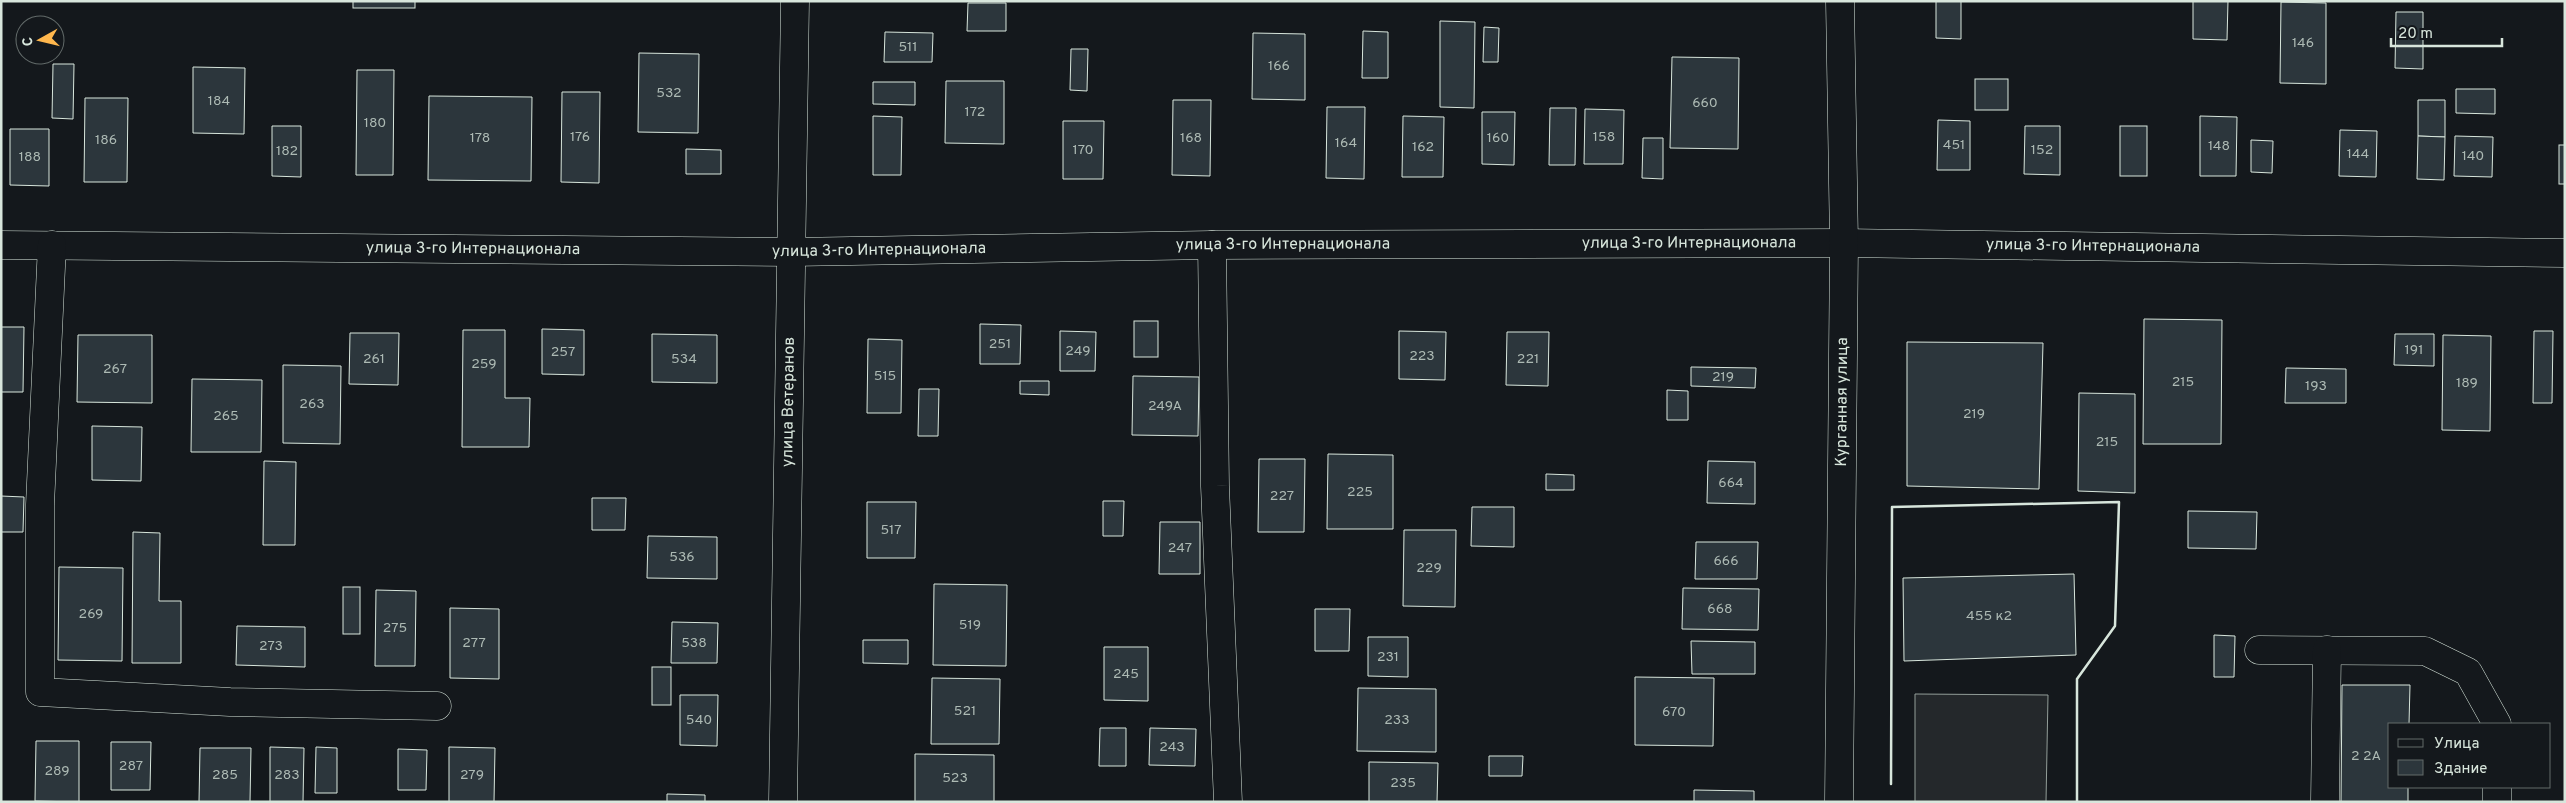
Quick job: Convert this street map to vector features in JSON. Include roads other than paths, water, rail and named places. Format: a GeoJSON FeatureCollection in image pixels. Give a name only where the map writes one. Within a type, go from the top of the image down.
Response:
{"type":"FeatureCollection","features":[{"type":"Feature","properties":{"kind":"street","name":"улица Ветеранов"},"geometry":{"type":"LineString","coordinates":[[783,802],[795,1]]}},
{"type":"Feature","properties":{"kind":"street","name":"Курганная улица"},"geometry":{"type":"LineString","coordinates":[[1839,802],[1844,244],[1840,1]]}},
{"type":"Feature","properties":{"kind":"street","name":"улица 3-го Интернационала"},"geometry":{"type":"LineString","coordinates":[[1,245],[791,252],[1212,246],[1844,244],[2565,253]]}},
{"type":"Feature","properties":{"kind":"street"},"geometry":{"type":"LineString","coordinates":[[52,245],[40,505],[40,692],[230,702],[437,706]]}},
{"type":"Feature","properties":{"kind":"street"},"geometry":{"type":"LineString","coordinates":[[1212,246],[1215,486],[1228,802]]}},
{"type":"Feature","properties":{"kind":"street"},"geometry":{"type":"LineString","coordinates":[[2259,650],[2425,651],[2468,672],[2496,723]]}},
{"type":"Feature","properties":{"kind":"street"},"geometry":{"type":"LineString","coordinates":[[2324,802],[2328,650]]}},
{"type":"Feature","properties":{"kind":"street"},"geometry":{"type":"LineString","coordinates":[[2497,788],[2497,802]]}}]}
